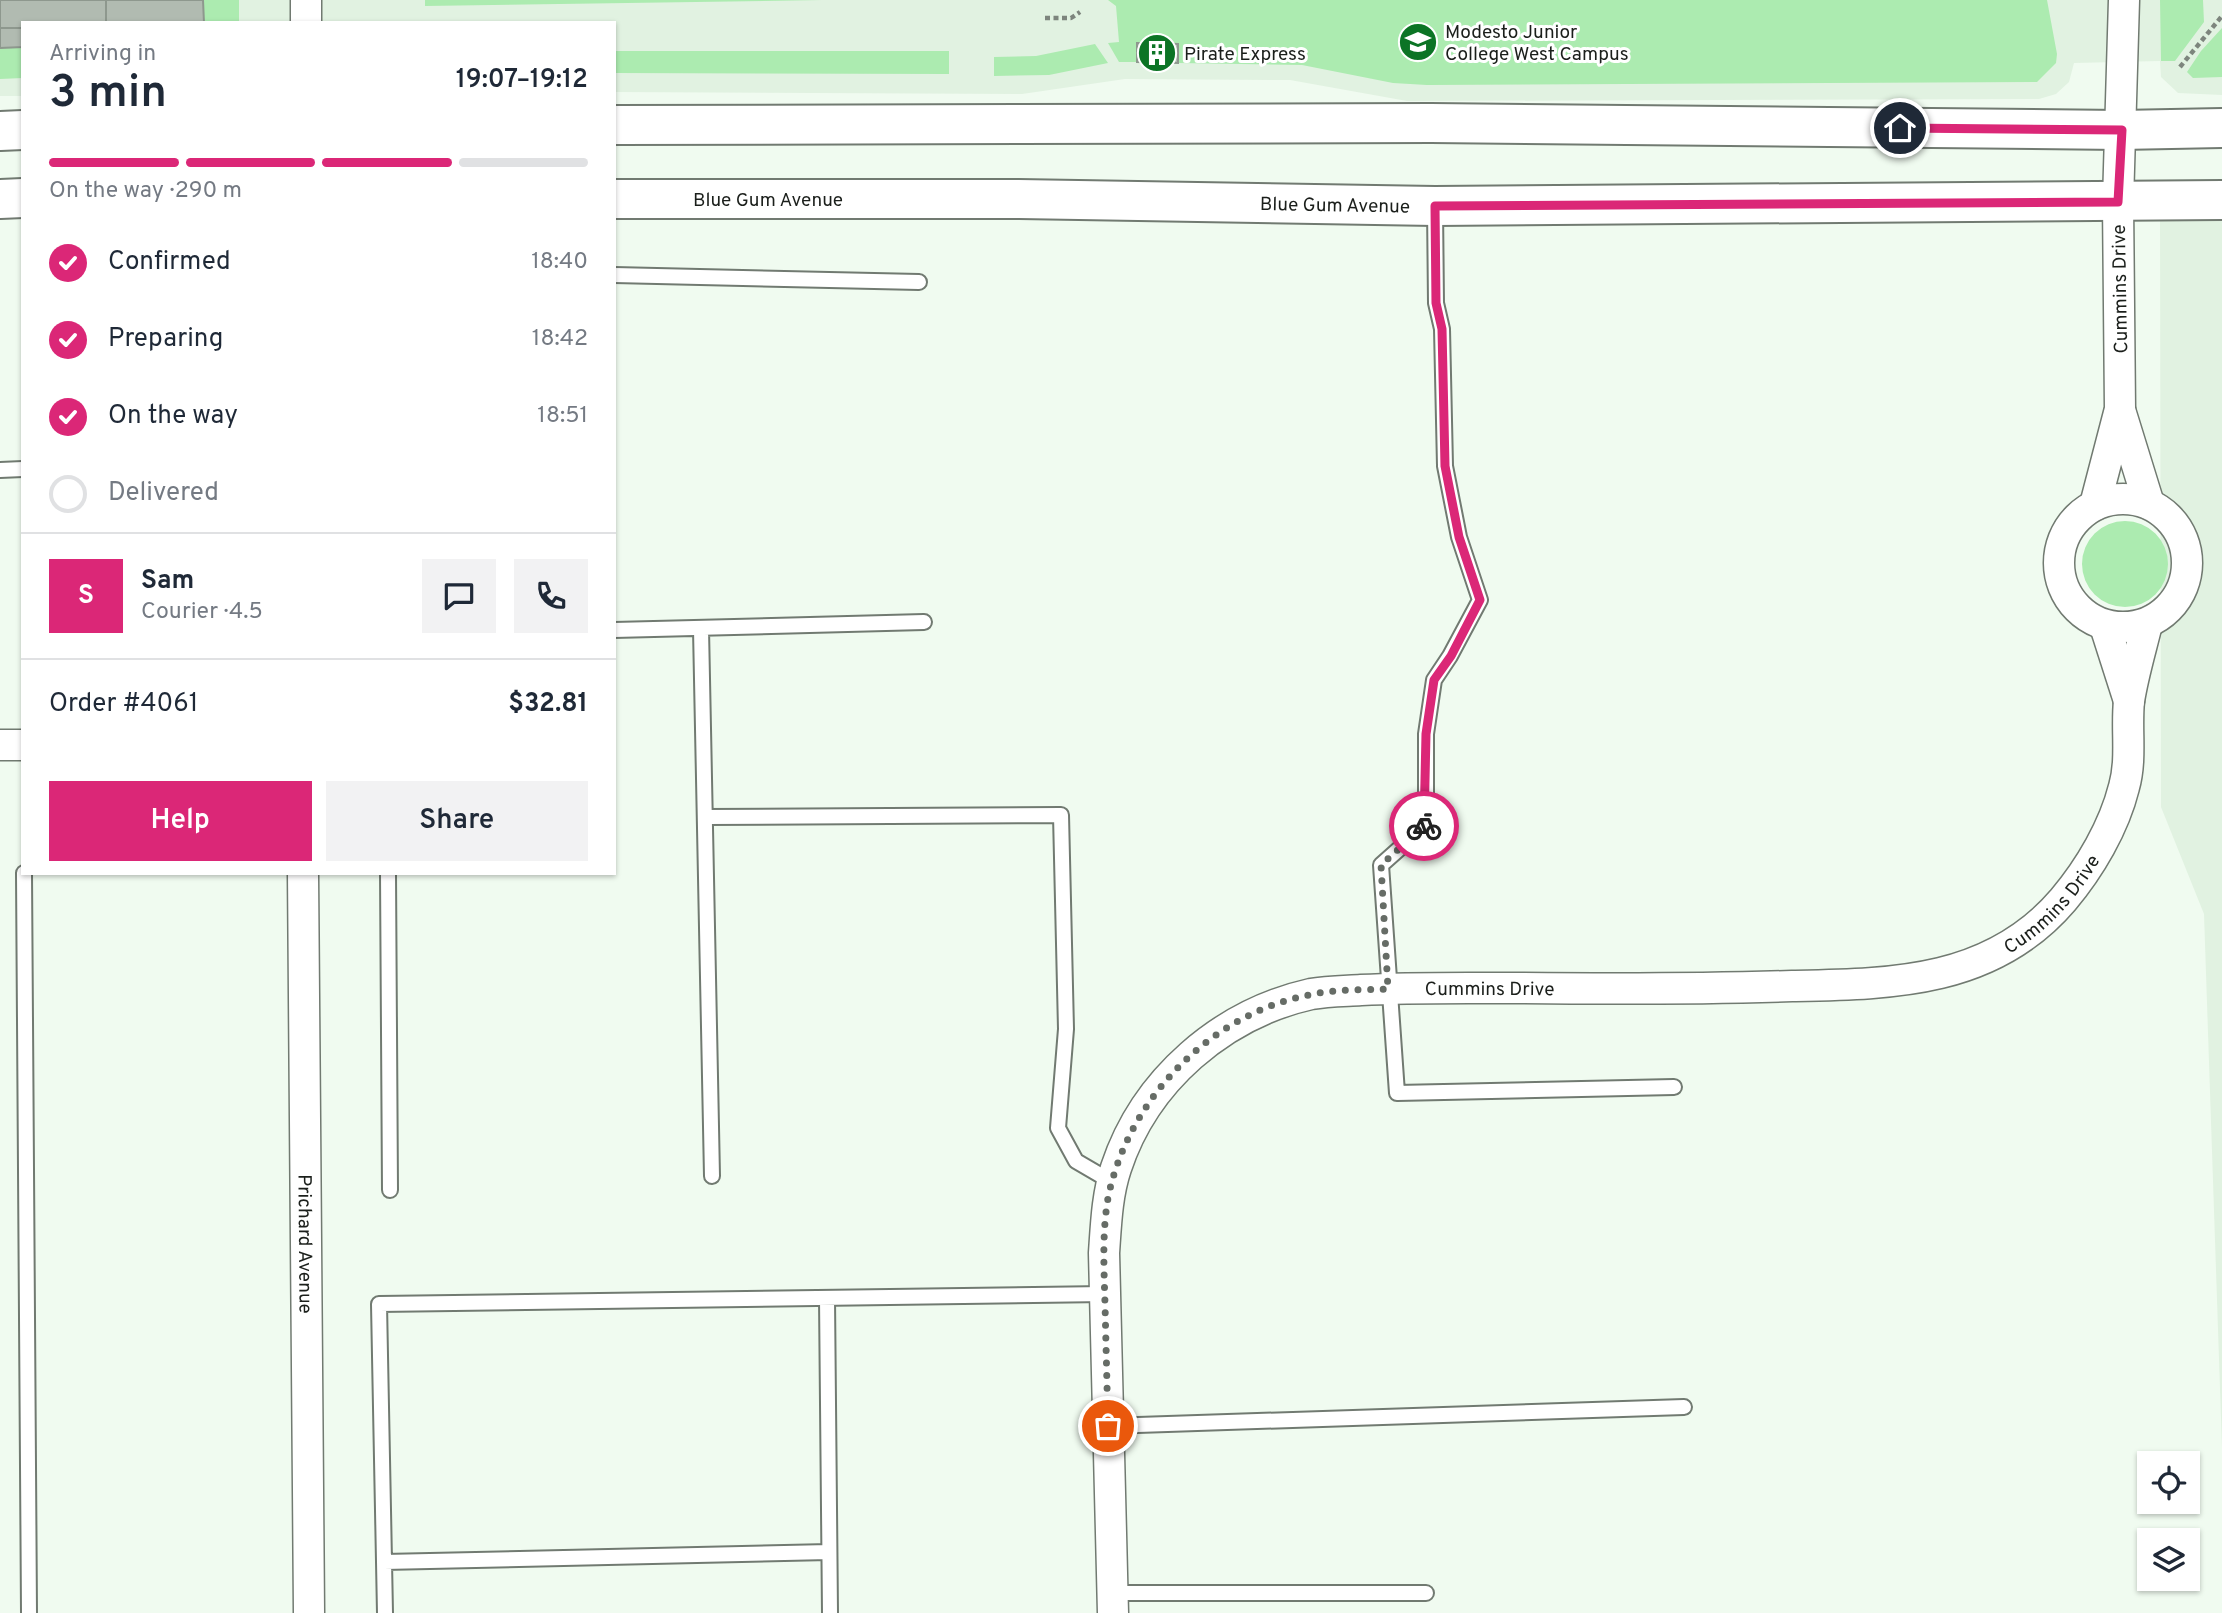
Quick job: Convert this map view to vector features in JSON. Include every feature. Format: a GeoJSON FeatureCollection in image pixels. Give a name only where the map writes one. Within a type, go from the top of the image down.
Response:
{"type":"FeatureCollection","features":[{"type":"Feature","properties":{"kind":"main road"},"geometry":{"type":"LineString","coordinates":[[616,125],[1444,123],[2122,130],[2222,128]]}},
{"type":"Feature","properties":{"kind":"main road"},"geometry":{"type":"LineString","coordinates":[[0,131],[21,130]]}},
{"type":"Feature","properties":{"kind":"main road"},"geometry":{"type":"LineString","coordinates":[[0,198],[21,198]]}},
{"type":"Feature","properties":{"kind":"main road","name":"Blue Gum Avenue"},"geometry":{"type":"LineString","coordinates":[[616,200],[1019,199],[1435,206],[2222,200]]}},
{"type":"Feature","properties":{"kind":"street"},"geometry":{"type":"LineString","coordinates":[[306,0],[306,21]]}},
{"type":"Feature","properties":{"kind":"street","name":"Cummins Drive"},"geometry":{"type":"LineString","coordinates":[[2095,505],[2120,409],[2118,202],[2124,0]]}},
{"type":"Feature","properties":{"kind":"street","name":"Cummins Drive"},"geometry":{"type":"LineString","coordinates":[[2120,409],[2149,504]]}},
{"type":"Feature","properties":{"kind":"street"},"geometry":{"type":"LineString","coordinates":[[2117,499],[2149,504],[2173,521],[2184,539],[2188,558],[2187,579],[2178,598],[2164,614],[2147,624],[2126,628],[2105,626],[2084,616],[2069,600],[2060,579],[2059,557],[2065,536],[2077,517],[2095,505],[2117,499]]}},
{"type":"Feature","properties":{"kind":"street","name":"Cummins Drive"},"geometry":{"type":"LineString","coordinates":[[1113,1603],[1104,1253],[1112,1182],[1137,1120],[1169,1077],[1201,1045],[1230,1025],[1280,1003],[1315,993],[1388,989],[1678,989],[1887,984],[1939,976],[1989,957],[2026,934],[2062,902],[2091,863],[2125,786],[2129,702],[2147,624]]}},
{"type":"Feature","properties":{"kind":"street","name":"Cummins Drive"},"geometry":{"type":"LineString","coordinates":[[2105,626],[2129,702]]}},
{"type":"Feature","properties":{"kind":"street"},"geometry":{"type":"LineString","coordinates":[[0,746],[21,745]]}},
{"type":"Feature","properties":{"kind":"street","name":"Prichard Avenue"},"geometry":{"type":"LineString","coordinates":[[303,875],[309,1613]]}},
{"type":"Feature","properties":{"kind":"lane"},"geometry":{"type":"LineString","coordinates":[[1435,206],[1436,303],[1442,329],[1445,466],[1459,537],[1480,600],[1451,656],[1434,680],[1426,734],[1426,825],[1381,865],[1397,1093],[1674,1087]]}},
{"type":"Feature","properties":{"kind":"lane"},"geometry":{"type":"LineString","coordinates":[[616,275],[919,282]]}},
{"type":"Feature","properties":{"kind":"lane"},"geometry":{"type":"LineString","coordinates":[[0,470],[21,469]]}},
{"type":"Feature","properties":{"kind":"lane"},"geometry":{"type":"LineString","coordinates":[[616,630],[924,622]]}},
{"type":"Feature","properties":{"kind":"lane"},"geometry":{"type":"LineString","coordinates":[[701,629],[712,1176]]}},
{"type":"Feature","properties":{"kind":"lane"},"geometry":{"type":"LineString","coordinates":[[706,817],[1061,815],[1066,1029],[1058,1128],[1076,1161],[1112,1182]]}},
{"type":"Feature","properties":{"kind":"lane"},"geometry":{"type":"LineString","coordinates":[[24,875],[29,1613]]}},
{"type":"Feature","properties":{"kind":"lane"},"geometry":{"type":"LineString","coordinates":[[388,875],[390,1190]]}},
{"type":"Feature","properties":{"kind":"lane"},"geometry":{"type":"LineString","coordinates":[[385,1613],[379,1304],[1105,1294]]}},
{"type":"Feature","properties":{"kind":"lane"},"geometry":{"type":"LineString","coordinates":[[828,1298],[830,1613]]}},
{"type":"Feature","properties":{"kind":"lane"},"geometry":{"type":"LineString","coordinates":[[1108,1426],[1684,1407]]}},
{"type":"Feature","properties":{"kind":"lane"},"geometry":{"type":"LineString","coordinates":[[384,1562],[830,1552]]}},
{"type":"Feature","properties":{"kind":"lane"},"geometry":{"type":"LineString","coordinates":[[1113,1603],[1426,1593]]}},
{"type":"Feature","properties":{"kind":"path"},"geometry":{"type":"LineString","coordinates":[[1045,18],[1071,18],[1080,12]]}},
{"type":"Feature","properties":{"kind":"path"},"geometry":{"type":"LineString","coordinates":[[2180,66],[2222,16]]}},
{"type":"Feature","properties":{"kind":"shaded area","name":"Modesto Junior College West Campus"},"geometry":{"type":"Polygon","coordinates":[[[0,0],[2222,0],[2222,95],[2178,93],[2161,77],[2160,61],[2074,63],[2069,82],[2056,94],[2039,99],[1407,101],[1290,80],[1125,79],[1022,94],[616,92],[616,21],[21,21],[21,96],[0,96],[0,0]]]}},
{"type":"Feature","properties":{"kind":"shaded area"},"geometry":{"type":"Polygon","coordinates":[[[2160,210],[2222,210],[2222,1448],[2204,914],[2161,807],[2160,210]]]}},
{"type":"Feature","properties":{"kind":"green space"},"geometry":{"type":"Polygon","coordinates":[[[203,0],[239,0],[239,21],[204,21],[203,0]]]}},
{"type":"Feature","properties":{"kind":"green space"},"geometry":{"type":"Polygon","coordinates":[[[425,0],[822,0],[425,6],[425,0]]]}},
{"type":"Feature","properties":{"kind":"green space"},"geometry":{"type":"Polygon","coordinates":[[[1108,0],[2047,0],[2057,54],[2056,63],[2037,82],[1427,85],[1393,83],[1302,65],[1178,63],[1177,44],[1137,43],[1137,62],[1119,62],[1108,43],[1119,42],[1116,6],[1108,0]]]}},
{"type":"Feature","properties":{"kind":"green space"},"geometry":{"type":"Polygon","coordinates":[[[2160,0],[2203,0],[2204,22],[2175,61],[2161,61],[2160,0]]]}},
{"type":"Feature","properties":{"kind":"green space"},"geometry":{"type":"Polygon","coordinates":[[[2222,28],[2222,77],[2193,78],[2187,72],[2201,51],[2222,28]]]}},
{"type":"Feature","properties":{"kind":"green space"},"geometry":{"type":"Polygon","coordinates":[[[1095,44],[1108,63],[1049,75],[994,76],[994,57],[1036,56],[1095,44]]]}},
{"type":"Feature","properties":{"kind":"green space"},"geometry":{"type":"Polygon","coordinates":[[[21,47],[21,78],[0,79],[0,48],[21,47]]]}},
{"type":"Feature","properties":{"kind":"green space"},"geometry":{"type":"Polygon","coordinates":[[[616,51],[949,51],[949,74],[616,73],[616,51]]]}},
{"type":"Feature","properties":{"kind":"green space"},"geometry":{"type":"Polygon","coordinates":[[[2125,521],[2149,528],[2161,540],[2168,564],[2161,588],[2149,600],[2125,607],[2101,600],[2089,588],[2082,564],[2089,540],[2101,528],[2125,521]]]}},
{"type":"Feature","properties":{"kind":"building"},"geometry":{"type":"Polygon","coordinates":[[[0,0],[106,0],[106,21],[21,21],[21,28],[0,28],[0,0]]]}},
{"type":"Feature","properties":{"kind":"building"},"geometry":{"type":"Polygon","coordinates":[[[0,0],[203,0],[204,21],[21,21],[21,47],[0,48],[0,0]]]}},
{"type":"Feature","properties":{"kind":"building","name":"Pirate Express"},"geometry":{"type":"Polygon","coordinates":[[[1137,43],[1178,44],[1178,63],[1137,62],[1137,43]]]}},
{"type":"Feature","properties":{"kind":"way so far"},"geometry":{"type":"LineString","coordinates":[[1108,1426],[1104,1253],[1108,1200],[1117,1166],[1137,1120],[1169,1077],[1201,1045],[1230,1025],[1280,1003],[1315,993],[1388,989],[1381,865],[1424,826]]}},
{"type":"Feature","properties":{"kind":"place","name":"Modesto Junior College West Campus"},"geometry":{"type":"Point","coordinates":[1418,42]}},
{"type":"Feature","properties":{"kind":"place","name":"Pirate Express"},"geometry":{"type":"Point","coordinates":[1157,53]}},
{"type":"Feature","properties":{"kind":"route"},"geometry":{"type":"LineString","coordinates":[[1424,826],[1426,734],[1434,680],[1451,656],[1480,600],[1459,537],[1445,466],[1442,329],[1436,303],[1435,206],[2118,202],[2122,130],[1900,128]]}}]}
